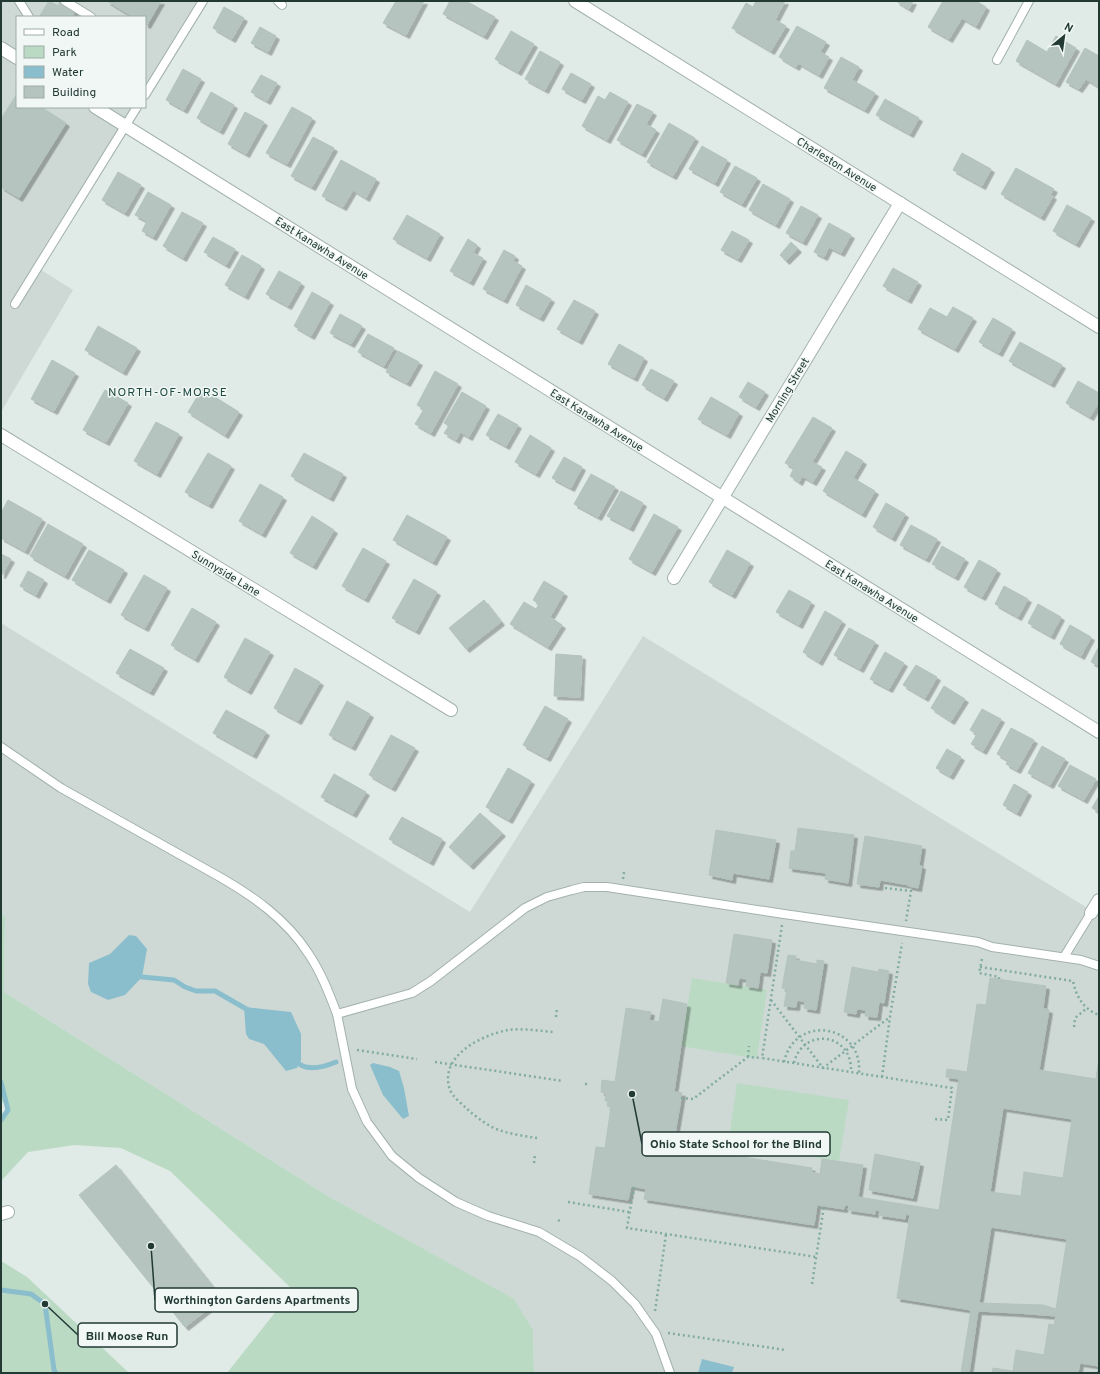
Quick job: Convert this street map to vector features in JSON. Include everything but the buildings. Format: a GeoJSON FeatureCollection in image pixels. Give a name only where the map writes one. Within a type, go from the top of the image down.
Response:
{"type":"FeatureCollection","features":[{"type":"Feature","properties":{"kind":"street","name":"Charleston Avenue"},"geometry":{"type":"LineString","coordinates":[[575,1],[1099,327]]}},
{"type":"Feature","properties":{"kind":"street"},"geometry":{"type":"LineString","coordinates":[[1,48],[16,57]]}},
{"type":"Feature","properties":{"kind":"street","name":"East Kanawha Avenue"},"geometry":{"type":"LineString","coordinates":[[97,108],[1099,732]]}},
{"type":"Feature","properties":{"kind":"street","name":"Morning Street"},"geometry":{"type":"LineString","coordinates":[[674,578],[900,203]]}},
{"type":"Feature","properties":{"kind":"street","name":"Sunnyside Lane"},"geometry":{"type":"LineString","coordinates":[[1,435],[451,710]]}},
{"type":"Feature","properties":{"kind":"street"},"geometry":{"type":"LineString","coordinates":[[1091,913],[1099,900]]}},
{"type":"Feature","properties":{"kind":"lane"},"geometry":{"type":"LineString","coordinates":[[19,1],[28,16]]}},
{"type":"Feature","properties":{"kind":"lane"},"geometry":{"type":"LineString","coordinates":[[65,1],[89,16]]}},
{"type":"Feature","properties":{"kind":"lane"},"geometry":{"type":"LineString","coordinates":[[146,93],[203,1]]}},
{"type":"Feature","properties":{"kind":"lane"},"geometry":{"type":"LineString","coordinates":[[997,60],[1029,1]]}},
{"type":"Feature","properties":{"kind":"lane"},"geometry":{"type":"LineString","coordinates":[[14,304],[136,108]]}},
{"type":"Feature","properties":{"kind":"lane"},"geometry":{"type":"LineString","coordinates":[[1,747],[61,788],[230,882],[263,905],[288,928],[308,953],[325,983],[337,1014],[352,1088],[367,1122],[392,1156],[419,1178],[456,1202],[488,1216],[539,1232],[581,1257],[612,1281],[635,1304],[656,1334],[670,1373]]}},
{"type":"Feature","properties":{"kind":"lane"},"geometry":{"type":"LineString","coordinates":[[337,1014],[412,993],[431,981],[525,908],[547,897],[584,887],[607,887],[978,942],[992,947],[1082,960],[1099,966]]}},
{"type":"Feature","properties":{"kind":"lane"},"geometry":{"type":"LineString","coordinates":[[1064,957],[1091,913]]}},
{"type":"Feature","properties":{"kind":"path"},"geometry":{"type":"LineString","coordinates":[[885,888],[911,891],[905,921]]}},
{"type":"Feature","properties":{"kind":"path"},"geometry":{"type":"LineString","coordinates":[[762,1058],[783,923]]}},
{"type":"Feature","properties":{"kind":"path"},"geometry":{"type":"LineString","coordinates":[[882,1077],[902,941]]}},
{"type":"Feature","properties":{"kind":"path"},"geometry":{"type":"LineString","coordinates":[[982,960],[979,973],[999,977],[999,979]]}},
{"type":"Feature","properties":{"kind":"path"},"geometry":{"type":"LineString","coordinates":[[980,967],[1073,981],[1075,993],[1080,1001],[1087,1008],[1099,1015]]}},
{"type":"Feature","properties":{"kind":"path"},"geometry":{"type":"LineString","coordinates":[[771,1000],[823,1068]]}},
{"type":"Feature","properties":{"kind":"path"},"geometry":{"type":"LineString","coordinates":[[556,1016],[557,1008]]}},
{"type":"Feature","properties":{"kind":"path"},"geometry":{"type":"LineString","coordinates":[[1074,1027],[1076,1018],[1087,1008]]}},
{"type":"Feature","properties":{"kind":"path"},"geometry":{"type":"LineString","coordinates":[[823,1068],[890,1017]]}},
{"type":"Feature","properties":{"kind":"path"},"geometry":{"type":"LineString","coordinates":[[537,1138],[512,1134],[482,1121],[452,1094],[448,1078],[450,1068],[457,1055],[480,1039],[508,1030],[523,1029],[554,1032]]}},
{"type":"Feature","properties":{"kind":"path"},"geometry":{"type":"LineString","coordinates":[[784,1062],[790,1047],[800,1036],[810,1031],[833,1031],[844,1037],[853,1046],[859,1062],[859,1073]]}},
{"type":"Feature","properties":{"kind":"path"},"geometry":{"type":"LineString","coordinates":[[794,1063],[797,1054],[806,1044],[814,1040],[827,1039],[838,1043],[846,1051],[850,1061],[851,1072]]}},
{"type":"Feature","properties":{"kind":"path"},"geometry":{"type":"LineString","coordinates":[[748,1058],[749,1046]]}},
{"type":"Feature","properties":{"kind":"path"},"geometry":{"type":"LineString","coordinates":[[357,1050],[417,1059]]}},
{"type":"Feature","properties":{"kind":"path"},"geometry":{"type":"LineString","coordinates":[[681,1098],[693,1099],[748,1058],[762,1058],[952,1088],[948,1120],[934,1119]]}},
{"type":"Feature","properties":{"kind":"path"},"geometry":{"type":"LineString","coordinates":[[435,1062],[563,1081]]}},
{"type":"Feature","properties":{"kind":"path"},"geometry":{"type":"LineString","coordinates":[[534,1163],[535,1154]]}},
{"type":"Feature","properties":{"kind":"path"},"geometry":{"type":"LineString","coordinates":[[634,1187],[627,1228],[816,1257]]}},
{"type":"Feature","properties":{"kind":"path"},"geometry":{"type":"LineString","coordinates":[[568,1202],[629,1212]]}},
{"type":"Feature","properties":{"kind":"path"},"geometry":{"type":"LineString","coordinates":[[812,1284],[824,1206]]}},
{"type":"Feature","properties":{"kind":"path"},"geometry":{"type":"LineString","coordinates":[[654,1316],[666,1234]]}},
{"type":"Feature","properties":{"kind":"path"},"geometry":{"type":"LineString","coordinates":[[664,1332],[786,1350]]}},
{"type":"Feature","properties":{"kind":"shaded area"},"geometry":{"type":"Polygon","coordinates":[[[1,1],[203,1],[146,93],[146,16],[16,16],[16,108],[136,108],[38,268],[73,290],[1,412],[1,1]]]}},
{"type":"Feature","properties":{"kind":"shaded area"},"geometry":{"type":"Polygon","coordinates":[[[1,623],[470,912],[643,636],[1099,915],[1099,1373],[534,1373],[533,1330],[513,1299],[326,1195],[4,992],[5,917],[1,912],[1,623]]]}},
{"type":"Feature","properties":{"kind":"green space"},"geometry":{"type":"Polygon","coordinates":[[[1,912],[5,917],[4,992],[326,1195],[514,1299],[533,1330],[534,1373],[227,1373],[293,1290],[170,1171],[121,1148],[74,1145],[28,1152],[1,1181],[1,1122],[4,1118],[6,1107],[1,1099],[1,912]]]}},
{"type":"Feature","properties":{"kind":"green space"},"geometry":{"type":"Polygon","coordinates":[[[692,978],[767,990],[757,1058],[681,1046],[692,978]]]}},
{"type":"Feature","properties":{"kind":"green space"},"geometry":{"type":"Polygon","coordinates":[[[737,1083],[849,1100],[839,1161],[728,1144],[737,1083]]]}},
{"type":"Feature","properties":{"kind":"green space"},"geometry":{"type":"Polygon","coordinates":[[[1,1261],[27,1277],[129,1373],[1,1373],[1,1261]]]}},
{"type":"Feature","properties":{"kind":"water"},"geometry":{"type":"Polygon","coordinates":[[[129,935],[136,936],[147,949],[142,977],[125,995],[108,1000],[91,992],[88,984],[89,963],[110,954],[129,935]]]}},
{"type":"Feature","properties":{"kind":"water"},"geometry":{"type":"Polygon","coordinates":[[[244,1007],[291,1012],[301,1034],[301,1060],[297,1068],[286,1071],[264,1044],[249,1039],[246,1034],[244,1007]]]}},
{"type":"Feature","properties":{"kind":"water"},"geometry":{"type":"Polygon","coordinates":[[[373,1063],[399,1071],[409,1116],[403,1119],[383,1095],[370,1065],[373,1063]]]}},
{"type":"Feature","properties":{"kind":"water"},"geometry":{"type":"Polygon","coordinates":[[[702,1359],[734,1367],[732,1373],[698,1373],[702,1359]]]}},
{"type":"Feature","properties":{"kind":"waterway"},"geometry":{"type":"LineString","coordinates":[[142,977],[174,980],[185,987],[196,991],[215,991],[248,1010]]}},
{"type":"Feature","properties":{"kind":"waterway"},"geometry":{"type":"LineString","coordinates":[[295,1060],[299,1064],[309,1068],[326,1066],[336,1062]]}},
{"type":"Feature","properties":{"kind":"waterway"},"geometry":{"type":"LineString","coordinates":[[1,1082],[8,1110],[1,1120]]}},
{"type":"Feature","properties":{"kind":"waterway"},"geometry":{"type":"LineString","coordinates":[[1,1290],[31,1294],[45,1304],[54,1370],[56,1373]]}},
{"type":"Feature","properties":{"kind":"place","name":"Ohio State School for the Blind"},"geometry":{"type":"Point","coordinates":[632,1094]}},
{"type":"Feature","properties":{"kind":"place","name":"Worthington Gardens Apartments"},"geometry":{"type":"Point","coordinates":[151,1246]}},
{"type":"Feature","properties":{"kind":"place","name":"Bill Moose Run"},"geometry":{"type":"Point","coordinates":[45,1304]}},
{"type":"Feature","properties":{"kind":"district","name":"NORTH-OF-MORSE"},"geometry":{"type":"Point","coordinates":[168,392]}}]}
